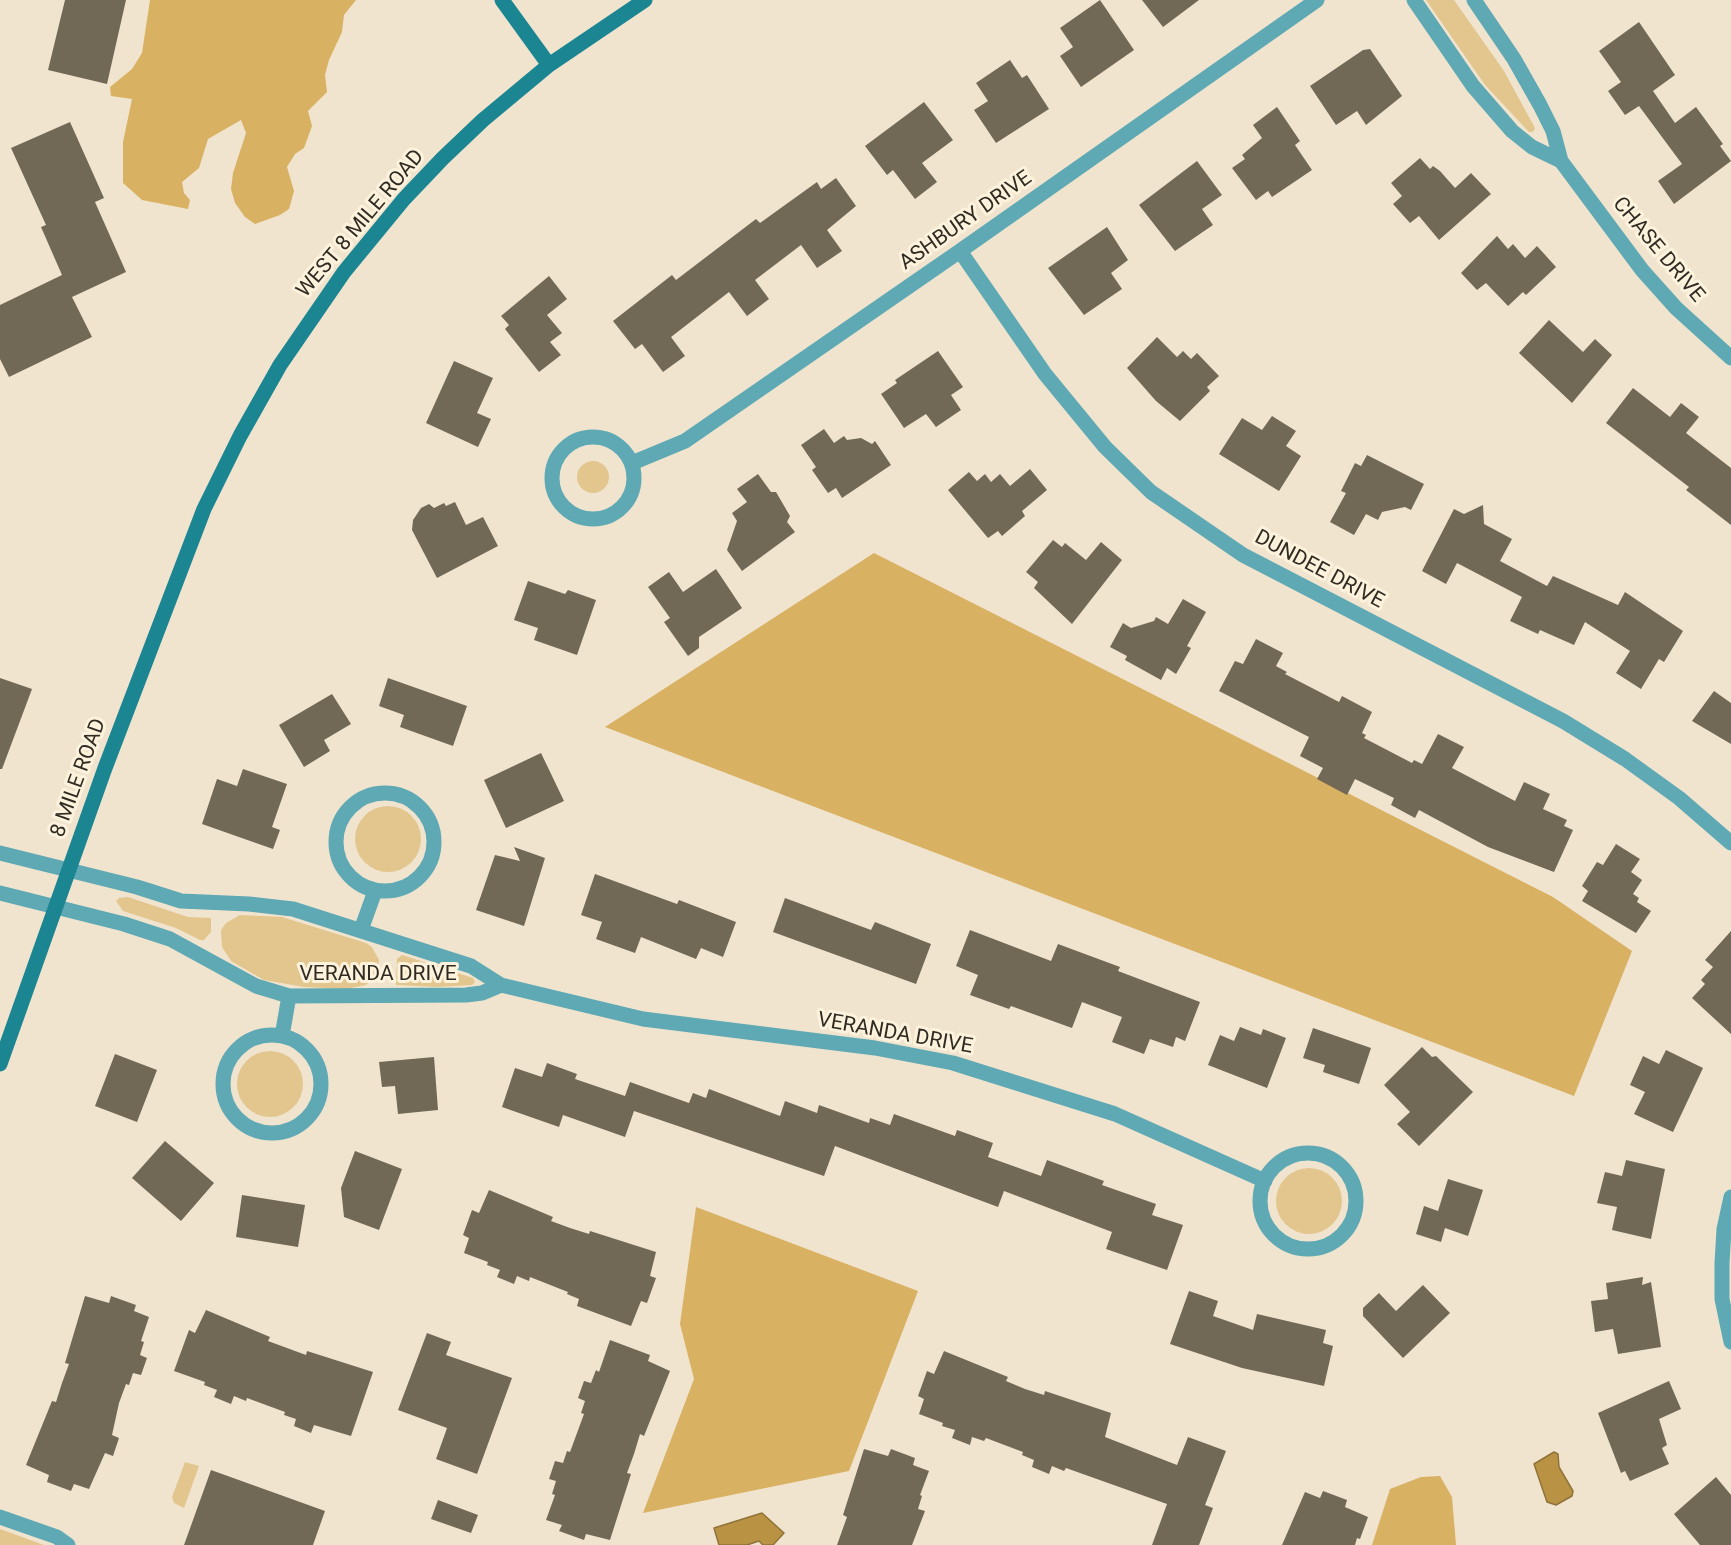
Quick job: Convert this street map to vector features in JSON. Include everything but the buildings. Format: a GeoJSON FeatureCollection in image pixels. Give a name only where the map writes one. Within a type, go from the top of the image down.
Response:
{"type":"FeatureCollection","features":[{"type":"Feature","properties":{"kind":"main road"},"geometry":{"type":"LineString","coordinates":[[502,0],[549,65]]}},
{"type":"Feature","properties":{"kind":"main road","name":"WEST 8 MILE ROAD"},"geometry":{"type":"LineString","coordinates":[[204,509],[279,365],[344,272],[404,199],[443,158],[549,65],[645,0]]}},
{"type":"Feature","properties":{"kind":"main road","name":"8 MILE ROAD"},"geometry":{"type":"LineString","coordinates":[[0,1064],[54,908],[153,638],[204,509]]}},
{"type":"Feature","properties":{"kind":"street","name":"ASHBURY DRIVE"},"geometry":{"type":"LineString","coordinates":[[632,463],[685,441],[1317,0]]}},
{"type":"Feature","properties":{"kind":"street","name":"CHASE DRIVE"},"geometry":{"type":"LineString","coordinates":[[1414,0],[1473,86],[1512,131],[1532,147],[1561,161]]}},
{"type":"Feature","properties":{"kind":"street","name":"CHASE DRIVE"},"geometry":{"type":"LineString","coordinates":[[1474,0],[1514,59],[1540,105],[1553,131],[1561,161],[1642,270],[1676,308],[1731,358]]}},
{"type":"Feature","properties":{"kind":"street","name":"DUNDEE DRIVE"},"geometry":{"type":"LineString","coordinates":[[960,251],[1045,374],[1106,447],[1151,492],[1243,555],[1563,721],[1625,759],[1679,798],[1731,843]]}},
{"type":"Feature","properties":{"kind":"street"},"geometry":{"type":"LineString","coordinates":[[604,438],[620,447],[632,463],[633,482],[627,500],[608,516],[595,519],[576,515],[560,504],[554,492],[552,480],[558,455],[579,439],[604,438]]}},
{"type":"Feature","properties":{"kind":"street"},"geometry":{"type":"LineString","coordinates":[[387,792],[404,795],[418,804],[429,817],[434,833],[434,850],[429,865],[419,878],[406,887],[390,891],[375,891],[360,885],[347,875],[339,861],[335,845],[337,829],[344,814],[363,798],[387,792]]}},
{"type":"Feature","properties":{"kind":"street","name":"VERANDA DRIVE"},"geometry":{"type":"LineString","coordinates":[[0,854],[181,901],[282,907],[471,966],[484,972],[501,985],[643,1019],[864,1047],[953,1063],[1116,1114],[1265,1181]]}},
{"type":"Feature","properties":{"kind":"street"},"geometry":{"type":"LineString","coordinates":[[361,930],[375,891]]}},
{"type":"Feature","properties":{"kind":"street","name":"VERANDA DRIVE"},"geometry":{"type":"LineString","coordinates":[[0,893],[124,924],[170,939],[256,986],[290,996],[466,995],[501,985]]}},
{"type":"Feature","properties":{"kind":"street"},"geometry":{"type":"LineString","coordinates":[[282,1036],[290,996]]}},
{"type":"Feature","properties":{"kind":"street"},"geometry":{"type":"LineString","coordinates":[[257,1036],[282,1036],[305,1047],[316,1061],[321,1077],[320,1094],[315,1109],[298,1125],[276,1134],[260,1133],[246,1127],[230,1110],[222,1088],[223,1072],[230,1057],[242,1044],[257,1036]]}},
{"type":"Feature","properties":{"kind":"street"},"geometry":{"type":"LineString","coordinates":[[1321,1154],[1335,1160],[1354,1183],[1357,1196],[1352,1223],[1338,1239],[1322,1248],[1303,1249],[1285,1244],[1267,1227],[1262,1216],[1260,1201],[1265,1181],[1279,1162],[1292,1155],[1321,1154]]}},
{"type":"Feature","properties":{"kind":"street"},"geometry":{"type":"LineString","coordinates":[[1731,1197],[1724,1229],[1722,1299],[1731,1342]]}},
{"type":"Feature","properties":{"kind":"street"},"geometry":{"type":"LineString","coordinates":[[0,1517],[57,1537],[68,1545]]}},
{"type":"Feature","properties":{"kind":"shaded area"},"geometry":{"type":"Polygon","coordinates":[[[150,0],[356,0],[344,15],[342,32],[329,60],[325,75],[327,92],[308,111],[312,126],[304,148],[295,154],[287,167],[294,191],[289,209],[280,215],[255,224],[245,217],[235,203],[231,189],[233,173],[246,133],[241,120],[208,139],[199,168],[182,182],[184,193],[190,200],[188,209],[142,200],[123,183],[123,142],[132,99],[111,96],[110,87],[132,69],[142,53],[150,0]]]}},
{"type":"Feature","properties":{"kind":"shaded area"},"geometry":{"type":"Polygon","coordinates":[[[1426,0],[1454,0],[1504,71],[1535,128],[1533,132],[1529,132],[1485,85],[1426,0]]]}},
{"type":"Feature","properties":{"kind":"shaded area"},"geometry":{"type":"Polygon","coordinates":[[[593,461],[604,466],[609,477],[604,488],[593,493],[582,488],[577,477],[582,466],[593,461]]]}},
{"type":"Feature","properties":{"kind":"shaded area"},"geometry":{"type":"Polygon","coordinates":[[[874,553],[1553,897],[1632,951],[1574,1096],[605,727],[874,553]]]}},
{"type":"Feature","properties":{"kind":"shaded area"},"geometry":{"type":"Polygon","coordinates":[[[381,806],[395,806],[407,811],[416,820],[421,839],[419,852],[412,863],[395,872],[381,872],[369,867],[360,858],[355,846],[355,832],[360,820],[369,811],[381,806]]]}},
{"type":"Feature","properties":{"kind":"shaded area"},"geometry":{"type":"Polygon","coordinates":[[[128,897],[188,917],[211,918],[211,932],[204,940],[200,940],[176,928],[123,911],[116,901],[119,898],[128,897]]]}},
{"type":"Feature","properties":{"kind":"shaded area"},"geometry":{"type":"Polygon","coordinates":[[[240,915],[282,917],[366,943],[372,947],[379,960],[377,975],[366,985],[346,989],[304,987],[264,980],[231,961],[222,947],[221,930],[226,923],[240,915]]]}},
{"type":"Feature","properties":{"kind":"shaded area"},"geometry":{"type":"Polygon","coordinates":[[[402,955],[473,978],[475,982],[472,985],[437,987],[396,985],[397,959],[402,955]]]}},
{"type":"Feature","properties":{"kind":"shaded area"},"geometry":{"type":"Polygon","coordinates":[[[263,1051],[277,1051],[289,1056],[298,1065],[303,1084],[301,1097],[294,1108],[277,1117],[263,1117],[251,1112],[242,1103],[237,1091],[237,1077],[242,1065],[251,1056],[263,1051]]]}},
{"type":"Feature","properties":{"kind":"shaded area"},"geometry":{"type":"Polygon","coordinates":[[[1303,1168],[1315,1168],[1333,1177],[1340,1188],[1342,1201],[1340,1214],[1333,1225],[1322,1232],[1303,1234],[1290,1229],[1281,1220],[1276,1207],[1276,1195],[1281,1182],[1290,1173],[1303,1168]]]}},
{"type":"Feature","properties":{"kind":"shaded area"},"geometry":{"type":"Polygon","coordinates":[[[696,1207],[918,1291],[849,1471],[643,1513],[694,1379],[680,1324],[696,1207]]]}},
{"type":"Feature","properties":{"kind":"shaded area"},"geometry":{"type":"Polygon","coordinates":[[[1554,1452],[1558,1454],[1559,1467],[1573,1491],[1572,1496],[1556,1505],[1547,1502],[1534,1464],[1554,1452]]]}},
{"type":"Feature","properties":{"kind":"shaded area"},"geometry":{"type":"Polygon","coordinates":[[[185,1462],[199,1466],[184,1508],[174,1503],[172,1497],[185,1462]]]}},
{"type":"Feature","properties":{"kind":"shaded area"},"geometry":{"type":"Polygon","coordinates":[[[1440,1476],[1452,1497],[1456,1545],[1372,1545],[1390,1489],[1421,1477],[1440,1476]]]}},
{"type":"Feature","properties":{"kind":"shaded area"},"geometry":{"type":"Polygon","coordinates":[[[762,1513],[784,1533],[773,1545],[763,1545],[759,1541],[747,1545],[719,1545],[714,1528],[762,1513]]]}},
{"type":"Feature","properties":{"kind":"shaded area"},"geometry":{"type":"Polygon","coordinates":[[[0,1529],[44,1545],[0,1545],[0,1529]]]}}]}
